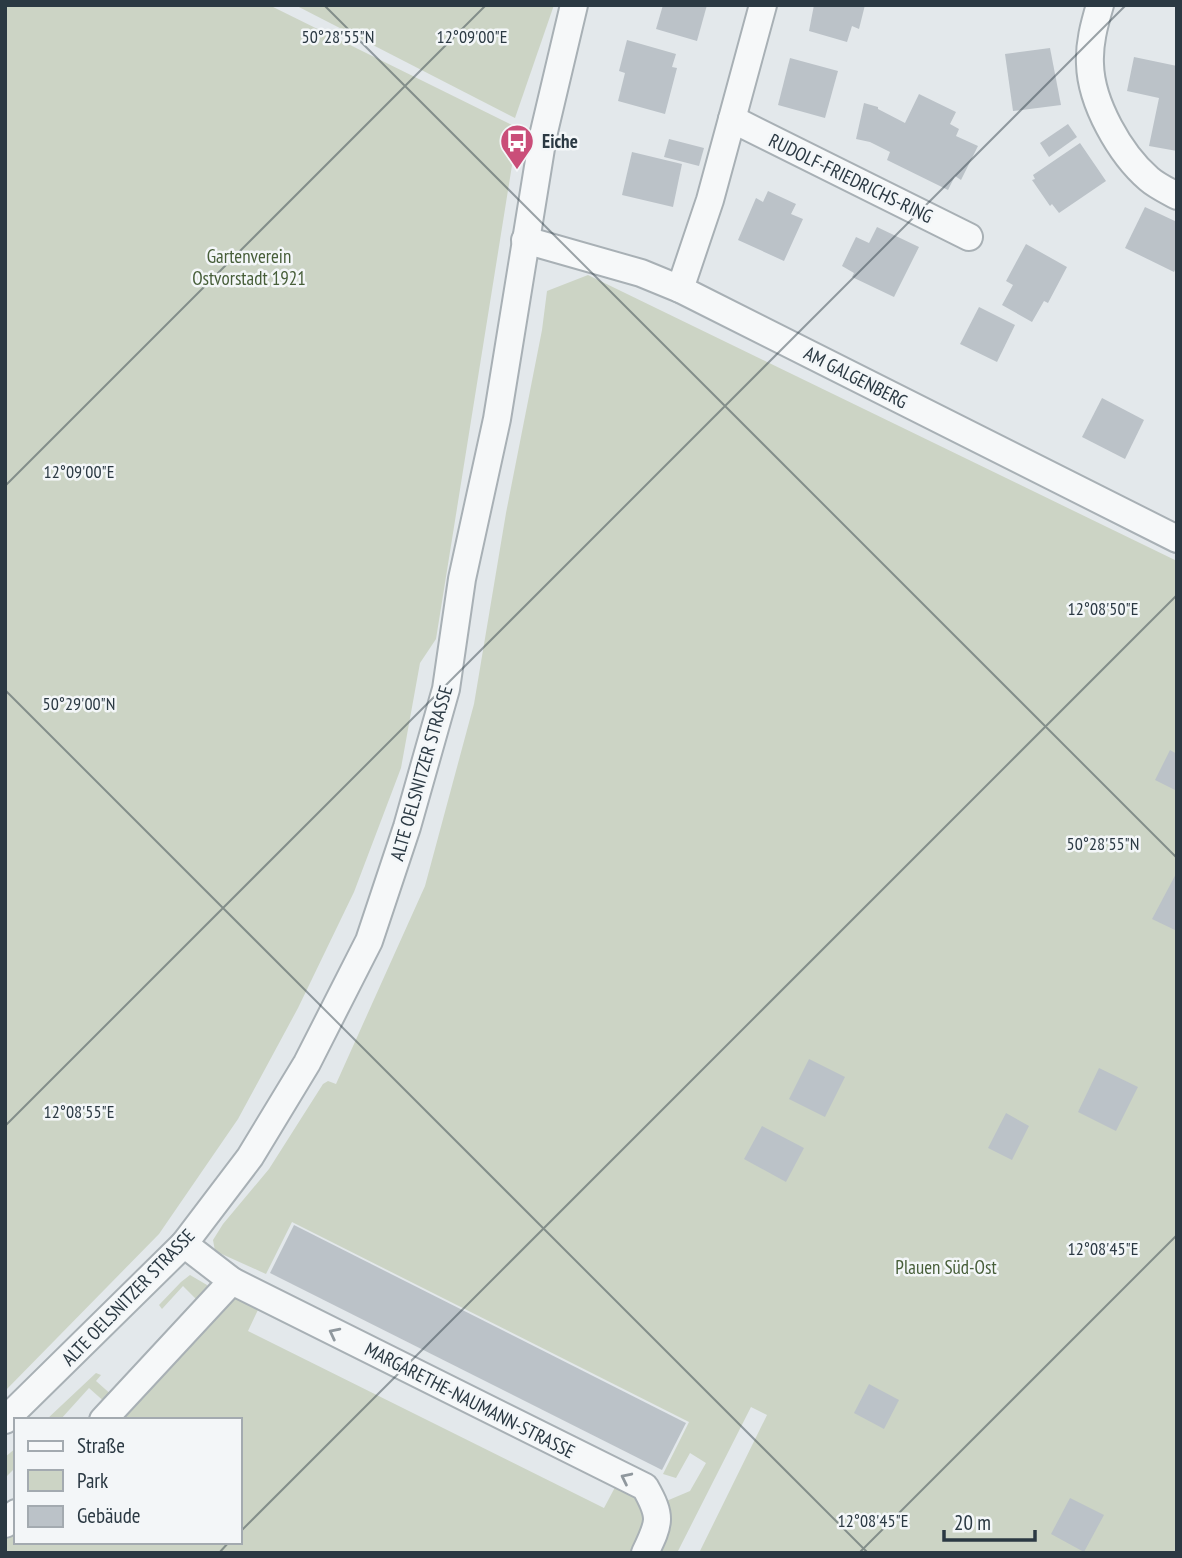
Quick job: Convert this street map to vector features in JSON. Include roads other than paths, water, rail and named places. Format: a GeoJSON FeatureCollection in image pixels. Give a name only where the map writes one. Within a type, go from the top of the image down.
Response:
{"type":"FeatureCollection","features":[{"type":"Feature","properties":{"kind":"street","name":"ALTE OELSNITZER STRASSE"},"geometry":{"type":"LineString","coordinates":[[5,1420],[184,1244],[250,1157],[307,1063],[369,941],[407,827],[446,689],[462,579],[497,419],[543,136],[574,5]]}},
{"type":"Feature","properties":{"kind":"street"},"geometry":{"type":"LineString","coordinates":[[680,289],[710,200],[763,5]]}},
{"type":"Feature","properties":{"kind":"street"},"geometry":{"type":"LineString","coordinates":[[1100,5],[1092,30],[1090,66],[1100,110],[1123,148],[1149,179],[1177,196]]}},
{"type":"Feature","properties":{"kind":"street","name":"RUDOLF-FRIEDRICHS-RING"},"geometry":{"type":"LineString","coordinates":[[732,119],[969,237]]}},
{"type":"Feature","properties":{"kind":"street","name":"AM GALGENBERG"},"geometry":{"type":"LineString","coordinates":[[525,240],[641,273],[680,289],[1177,539]]}},
{"type":"Feature","properties":{"kind":"street","name":"MARGARETHE-NAUMANN-STRASSE"},"geometry":{"type":"LineString","coordinates":[[184,1244],[232,1281],[645,1488],[658,1510],[656,1530],[645,1553]]}},
{"type":"Feature","properties":{"kind":"street"},"geometry":{"type":"LineString","coordinates":[[105,1418],[232,1281]]}},
{"type":"Feature","properties":{"kind":"place","name":"Eiche"},"geometry":{"type":"Point","coordinates":[517,171]}},
{"type":"Feature","properties":{"kind":"park label","name":"Gartenverein Ostvorstadt 1921"},"geometry":{"type":"Point","coordinates":[249,267]}},
{"type":"Feature","properties":{"kind":"park label","name":"Plauen Süd-Ost"},"geometry":{"type":"Point","coordinates":[946,1267]}}]}
